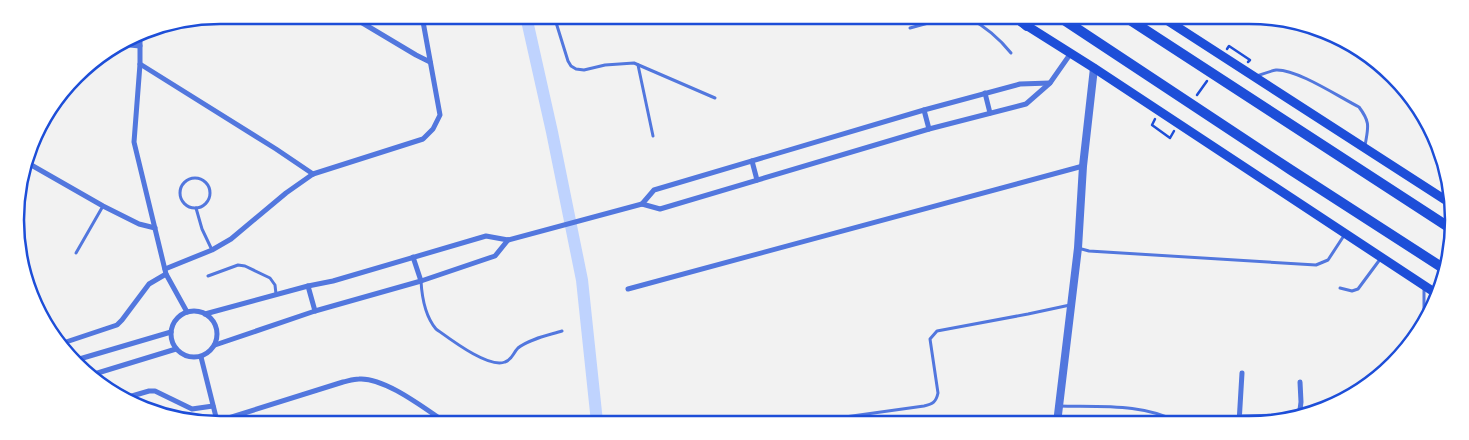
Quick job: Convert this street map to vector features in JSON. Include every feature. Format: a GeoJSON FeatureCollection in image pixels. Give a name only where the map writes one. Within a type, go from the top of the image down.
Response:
{"type":"FeatureCollection","features":[{"type":"Feature","properties":{"kind":"main road"},"geometry":{"type":"LineString","coordinates":[[1024,24],[1094,68],[1432,290]]}},
{"type":"Feature","properties":{"kind":"main road"},"geometry":{"type":"LineString","coordinates":[[1070,24],[1282,165],[1440,266]]}},
{"type":"Feature","properties":{"kind":"main road"},"geometry":{"type":"LineString","coordinates":[[1136,24],[1445,225]]}},
{"type":"Feature","properties":{"kind":"main road"},"geometry":{"type":"LineString","coordinates":[[1175,24],[1254,77],[1444,198]]}},
{"type":"Feature","properties":{"kind":"street"},"geometry":{"type":"LineString","coordinates":[[363,24],[430,62]]}},
{"type":"Feature","properties":{"kind":"street"},"geometry":{"type":"LineString","coordinates":[[66,342],[117,325],[149,284],[166,272],[231,239],[286,193],[314,174],[423,139],[433,129],[440,115],[423,24]]}},
{"type":"Feature","properties":{"kind":"street"},"geometry":{"type":"LineString","coordinates":[[140,41],[134,142],[166,272],[187,312]]}},
{"type":"Feature","properties":{"kind":"street"},"geometry":{"type":"LineString","coordinates":[[131,45],[140,46]]}},
{"type":"Feature","properties":{"kind":"street"},"geometry":{"type":"LineString","coordinates":[[205,314],[212,320],[216,328],[217,337],[215,345],[201,357],[183,355],[176,349],[172,341],[171,332],[174,323],[187,312],[205,314],[308,286],[333,282],[486,236],[508,240],[642,204],[660,209],[929,129],[1026,104],[1050,83],[1071,53]]}},
{"type":"Feature","properties":{"kind":"street"},"geometry":{"type":"LineString","coordinates":[[140,64],[314,174]]}},
{"type":"Feature","properties":{"kind":"street"},"geometry":{"type":"LineString","coordinates":[[1058,416],[1078,248],[1083,166],[1094,68]]}},
{"type":"Feature","properties":{"kind":"street"},"geometry":{"type":"LineString","coordinates":[[642,204],[654,190],[986,93],[1020,84],[1050,83]]}},
{"type":"Feature","properties":{"kind":"street"},"geometry":{"type":"LineString","coordinates":[[986,93],[990,113]]}},
{"type":"Feature","properties":{"kind":"street"},"geometry":{"type":"LineString","coordinates":[[924,110],[929,129]]}},
{"type":"Feature","properties":{"kind":"street"},"geometry":{"type":"LineString","coordinates":[[752,161],[757,180]]}},
{"type":"Feature","properties":{"kind":"street"},"geometry":{"type":"LineString","coordinates":[[31,165],[103,206],[139,224],[156,228]]}},
{"type":"Feature","properties":{"kind":"street"},"geometry":{"type":"LineString","coordinates":[[628,289],[1083,166]]}},
{"type":"Feature","properties":{"kind":"street"},"geometry":{"type":"LineString","coordinates":[[215,345],[316,311],[421,281],[495,256],[508,240]]}},
{"type":"Feature","properties":{"kind":"street"},"geometry":{"type":"LineString","coordinates":[[414,257],[421,281]]}},
{"type":"Feature","properties":{"kind":"street"},"geometry":{"type":"LineString","coordinates":[[308,286],[316,311]]}},
{"type":"Feature","properties":{"kind":"street"},"geometry":{"type":"LineString","coordinates":[[81,359],[171,332]]}},
{"type":"Feature","properties":{"kind":"street"},"geometry":{"type":"LineString","coordinates":[[97,373],[176,349]]}},
{"type":"Feature","properties":{"kind":"street"},"geometry":{"type":"LineString","coordinates":[[201,357],[216,416]]}},
{"type":"Feature","properties":{"kind":"street"},"geometry":{"type":"LineString","coordinates":[[1239,416],[1242,373]]}},
{"type":"Feature","properties":{"kind":"street"},"geometry":{"type":"LineString","coordinates":[[234,416],[359,379],[374,381],[405,395],[436,416]]}},
{"type":"Feature","properties":{"kind":"street"},"geometry":{"type":"LineString","coordinates":[[1300,382],[1300,410]]}},
{"type":"Feature","properties":{"kind":"street"},"geometry":{"type":"LineString","coordinates":[[132,396],[149,390],[155,391],[192,409],[213,406]]}},
{"type":"Feature","properties":{"kind":"lane"},"geometry":{"type":"LineString","coordinates":[[556,24],[568,61],[576,69],[584,70],[626,62],[638,64],[715,98]]}},
{"type":"Feature","properties":{"kind":"lane"},"geometry":{"type":"LineString","coordinates":[[910,28],[925,24]]}},
{"type":"Feature","properties":{"kind":"lane"},"geometry":{"type":"LineString","coordinates":[[981,24],[1000,40],[1011,53]]}},
{"type":"Feature","properties":{"kind":"lane"},"geometry":{"type":"LineString","coordinates":[[638,64],[653,136]]}},
{"type":"Feature","properties":{"kind":"lane"},"geometry":{"type":"LineString","coordinates":[[1254,77],[1276,70],[1290,72],[1302,76],[1359,107],[1368,123],[1365,146]]}},
{"type":"Feature","properties":{"kind":"lane"},"geometry":{"type":"LineString","coordinates":[[193,178],[205,181],[210,192],[210,198],[207,203],[202,207],[196,208],[190,208],[185,205],[181,200],[180,194],[183,183],[193,178]]}},
{"type":"Feature","properties":{"kind":"lane"},"geometry":{"type":"LineString","coordinates":[[76,253],[103,206]]}},
{"type":"Feature","properties":{"kind":"lane"},"geometry":{"type":"LineString","coordinates":[[196,208],[202,229],[212,250]]}},
{"type":"Feature","properties":{"kind":"lane"},"geometry":{"type":"LineString","coordinates":[[1078,248],[1089,251],[1316,265],[1328,260],[1346,234]]}},
{"type":"Feature","properties":{"kind":"lane"},"geometry":{"type":"LineString","coordinates":[[1340,288],[1352,291],[1358,289],[1382,257]]}},
{"type":"Feature","properties":{"kind":"lane"},"geometry":{"type":"LineString","coordinates":[[208,276],[238,265],[245,266],[270,278],[275,285],[276,295]]}},
{"type":"Feature","properties":{"kind":"lane"},"geometry":{"type":"LineString","coordinates":[[421,281],[422,300],[436,330],[473,354],[497,364],[509,360],[518,348],[536,339],[562,331]]}},
{"type":"Feature","properties":{"kind":"lane"},"geometry":{"type":"LineString","coordinates":[[1424,285],[1424,309]]}},
{"type":"Feature","properties":{"kind":"lane"},"geometry":{"type":"LineString","coordinates":[[852,416],[932,404],[936,400],[938,393],[930,339],[937,331],[1070,305]]}},
{"type":"Feature","properties":{"kind":"lane"},"geometry":{"type":"LineString","coordinates":[[1059,406],[1124,408],[1155,412],[1164,416]]}},
{"type":"Feature","properties":{"kind":"path"},"geometry":{"type":"LineString","coordinates":[[1224,54],[1230,46],[1250,60]]}},
{"type":"Feature","properties":{"kind":"path"},"geometry":{"type":"LineString","coordinates":[[1197,96],[1208,79]]}},
{"type":"Feature","properties":{"kind":"path"},"geometry":{"type":"LineString","coordinates":[[1152,125],[1170,138],[1175,129]]}},
{"type":"Feature","properties":{"kind":"waterway"},"geometry":{"type":"LineString","coordinates":[[528,24],[582,280],[596,416]]}}]}
